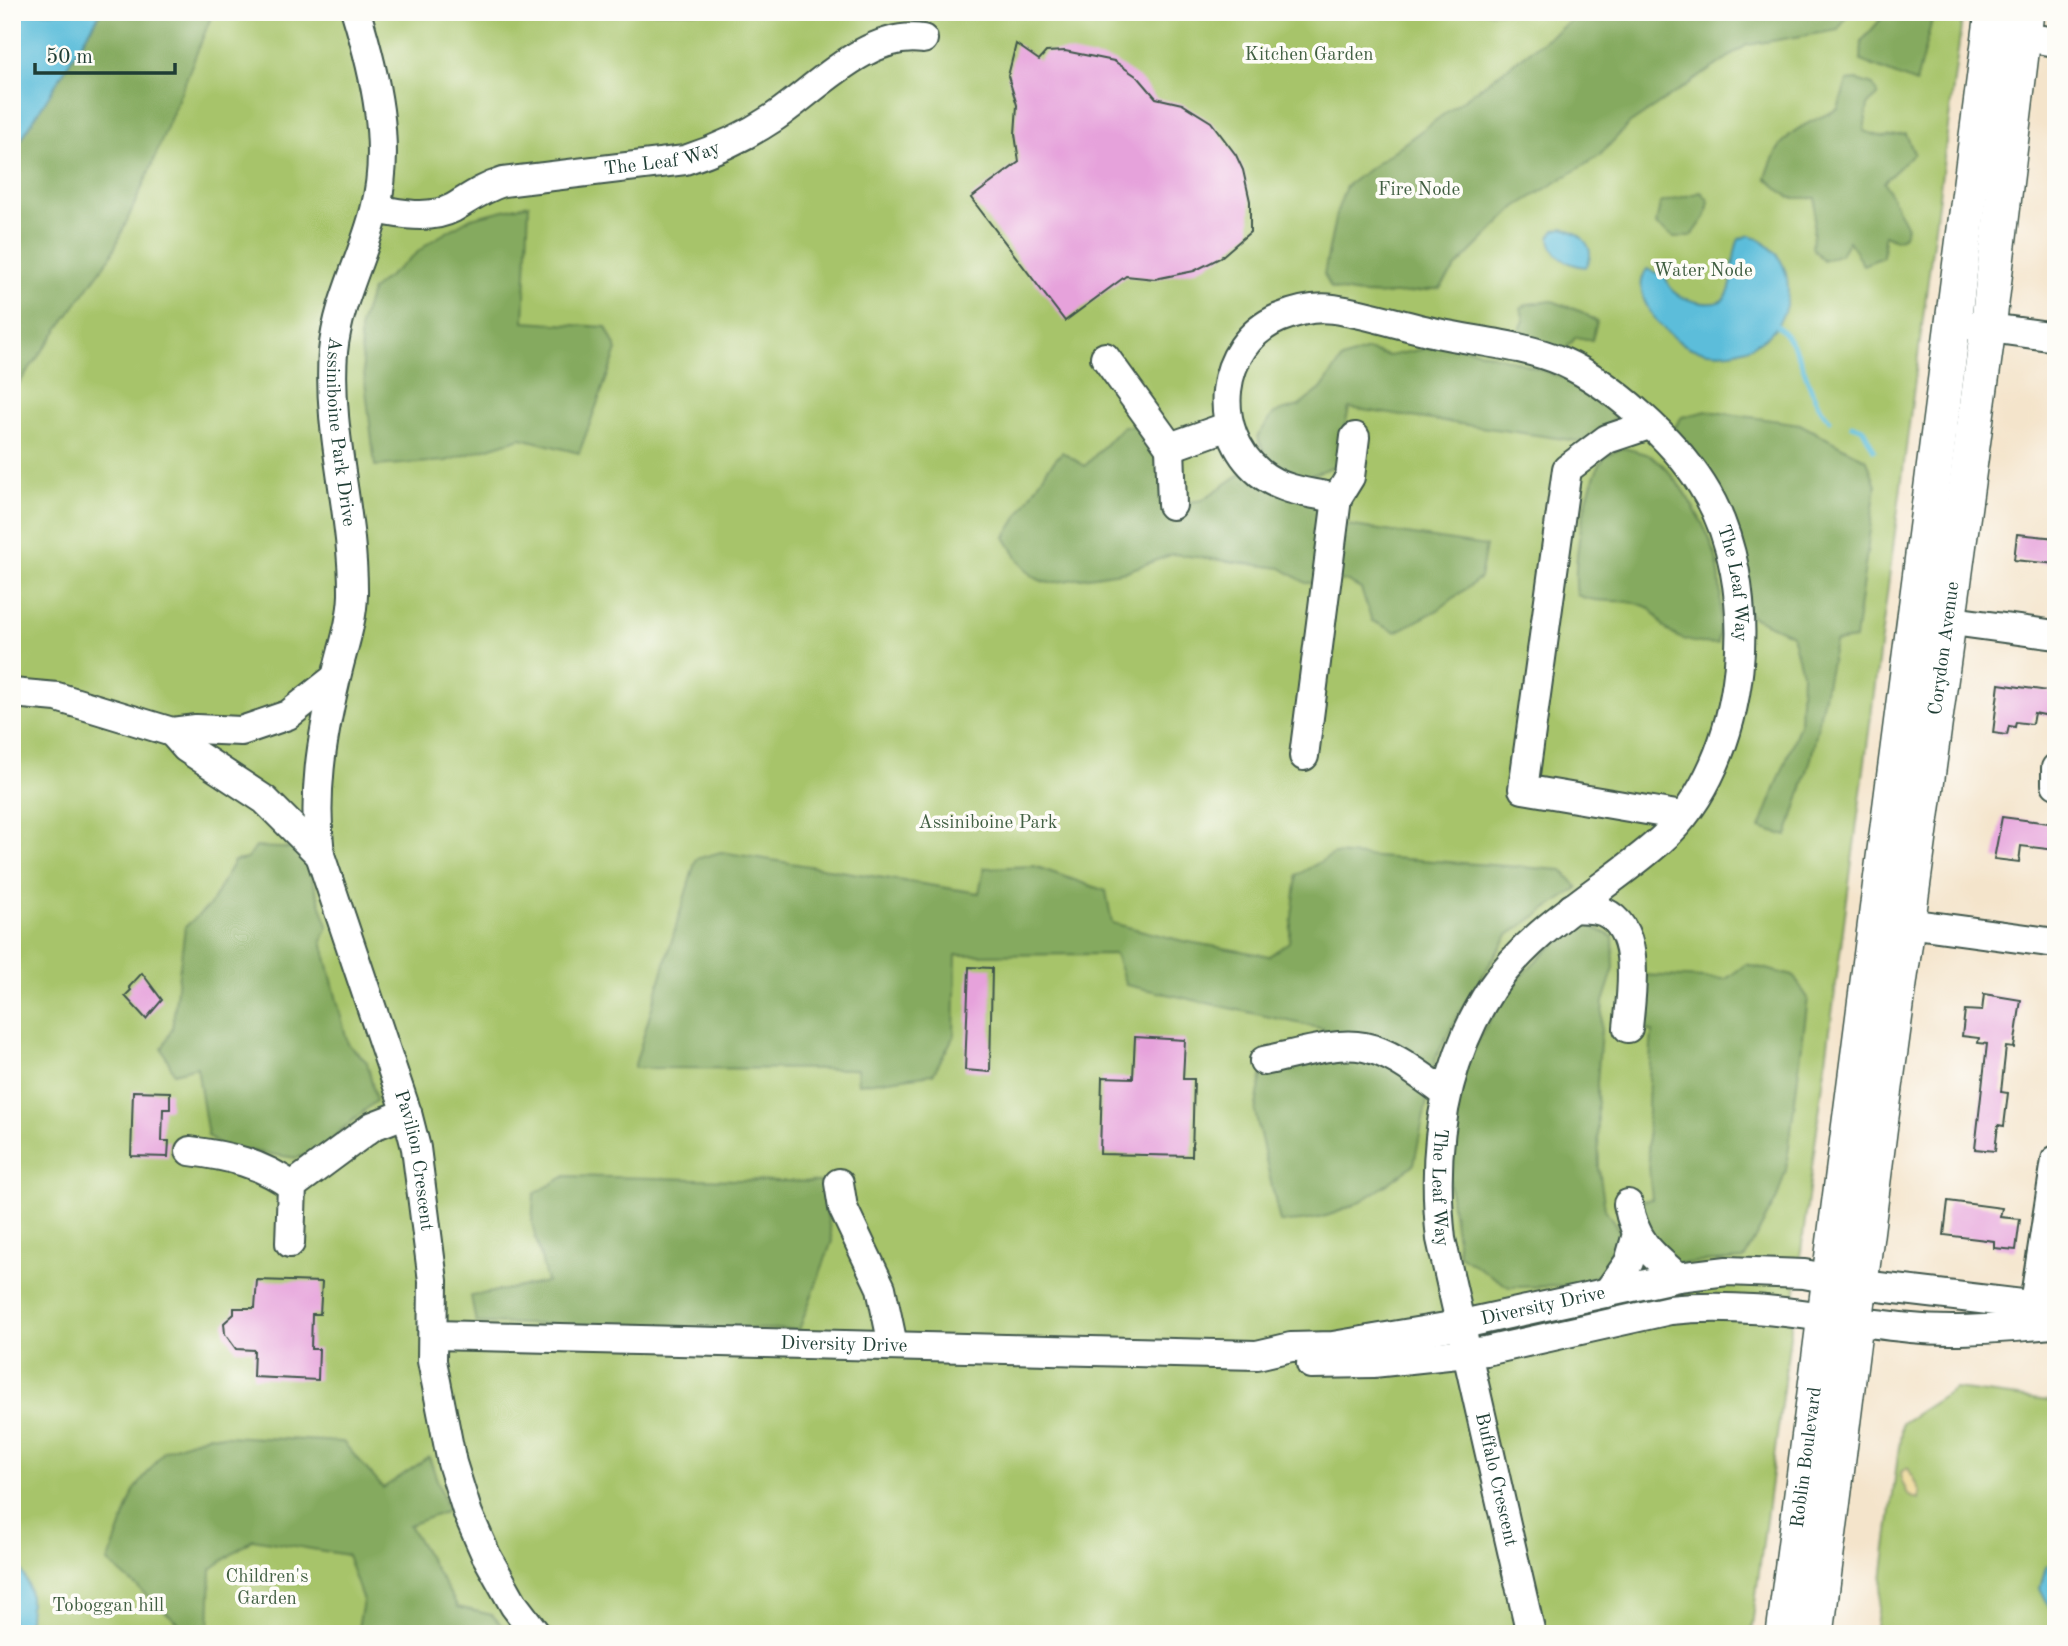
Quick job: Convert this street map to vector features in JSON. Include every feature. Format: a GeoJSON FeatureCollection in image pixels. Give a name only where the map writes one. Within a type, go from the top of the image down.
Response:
{"type":"FeatureCollection","features":[{"type":"Feature","properties":{"kind":"main road","name":"Corydon Avenue"},"geometry":{"type":"LineString","coordinates":[[1846,1283],[1880,1124],[1915,616],[1954,323],[2017,27]]}},
{"type":"Feature","properties":{"kind":"main road","name":"Corydon Avenue"},"geometry":{"type":"LineString","coordinates":[[1894,921],[1949,621],[1988,328],[2017,27]]}},
{"type":"Feature","properties":{"kind":"main road","name":"Roblin Boulevard"},"geometry":{"type":"LineString","coordinates":[[1784,1634],[1846,1283]]}},
{"type":"Feature","properties":{"kind":"main road","name":"Roblin Boulevard"},"geometry":{"type":"LineString","coordinates":[[1816,1634],[1841,1319]]}},
{"type":"Feature","properties":{"kind":"street","name":"Assiniboine Park Drive"},"geometry":{"type":"LineString","coordinates":[[335,678],[346,643],[353,594],[334,398],[334,351],[343,301],[376,209],[381,135],[369,55],[356,12]]}},
{"type":"Feature","properties":{"kind":"street","name":"The Leaf Way"},"geometry":{"type":"LineString","coordinates":[[376,209],[422,215],[438,213],[483,188],[503,183],[685,160],[709,152],[772,118],[859,56],[885,42],[909,37],[923,39]]}},
{"type":"Feature","properties":{"kind":"street","name":"The Leaf Way"},"geometry":{"type":"LineString","coordinates":[[1337,498],[1294,491],[1261,474],[1248,460],[1229,426],[1226,400],[1236,356],[1248,339],[1277,319],[1300,311],[1332,308],[1516,348],[1563,362],[1609,390],[1686,463],[1711,500],[1725,531],[1737,583],[1739,644],[1731,707],[1712,766],[1700,791],[1663,838],[1520,952],[1490,991],[1456,1059],[1445,1093],[1438,1145],[1438,1215],[1458,1325]]}},
{"type":"Feature","properties":{"kind":"street"},"geometry":{"type":"LineString","coordinates":[[1954,323],[2056,337]]}},
{"type":"Feature","properties":{"kind":"street"},"geometry":{"type":"LineString","coordinates":[[1105,357],[1170,447],[1172,505]]}},
{"type":"Feature","properties":{"kind":"street"},"geometry":{"type":"LineString","coordinates":[[1648,425],[1607,439],[1566,469],[1523,789],[1682,816]]}},
{"type":"Feature","properties":{"kind":"street"},"geometry":{"type":"LineString","coordinates":[[1170,447],[1229,426]]}},
{"type":"Feature","properties":{"kind":"street"},"geometry":{"type":"LineString","coordinates":[[1304,755],[1337,498],[1349,477],[1355,437]]}},
{"type":"Feature","properties":{"kind":"street"},"geometry":{"type":"LineString","coordinates":[[1915,616],[2056,635]]}},
{"type":"Feature","properties":{"kind":"street"},"geometry":{"type":"LineString","coordinates":[[12,693],[57,697],[172,732],[196,729],[241,731],[259,727],[297,710],[335,678]]}},
{"type":"Feature","properties":{"kind":"street","name":"Pavilion Crescent"},"geometry":{"type":"LineString","coordinates":[[335,678],[316,774],[320,855],[407,1113],[423,1189],[433,1281],[432,1361],[447,1436],[468,1514],[502,1584],[536,1634]]}},
{"type":"Feature","properties":{"kind":"street"},"geometry":{"type":"LineString","coordinates":[[172,732],[186,748],[265,800],[320,855]]}},
{"type":"Feature","properties":{"kind":"street"},"geometry":{"type":"LineString","coordinates":[[2056,768],[2056,784]]}},
{"type":"Feature","properties":{"kind":"street"},"geometry":{"type":"LineString","coordinates":[[1572,908],[1601,911],[1611,916],[1626,938],[1631,949],[1628,1028]]}},
{"type":"Feature","properties":{"kind":"street"},"geometry":{"type":"LineString","coordinates":[[1894,921],[2056,943]]}},
{"type":"Feature","properties":{"kind":"street"},"geometry":{"type":"LineString","coordinates":[[1264,1061],[1335,1045],[1359,1044],[1398,1058],[1445,1093]]}},
{"type":"Feature","properties":{"kind":"street"},"geometry":{"type":"LineString","coordinates":[[292,1186],[373,1126],[407,1113]]}},
{"type":"Feature","properties":{"kind":"street"},"geometry":{"type":"LineString","coordinates":[[190,1151],[237,1158],[271,1171],[292,1186]]}},
{"type":"Feature","properties":{"kind":"street"},"geometry":{"type":"LineString","coordinates":[[2044,1315],[2056,1160]]}},
{"type":"Feature","properties":{"kind":"street"},"geometry":{"type":"LineString","coordinates":[[839,1183],[844,1208],[881,1287],[893,1345]]}},
{"type":"Feature","properties":{"kind":"street"},"geometry":{"type":"LineString","coordinates":[[290,1243],[292,1186]]}},
{"type":"Feature","properties":{"kind":"street"},"geometry":{"type":"LineString","coordinates":[[1628,1204],[1637,1234],[1654,1256],[1678,1277]]}},
{"type":"Feature","properties":{"kind":"street"},"geometry":{"type":"LineString","coordinates":[[1607,1293],[1629,1262],[1637,1234]]}},
{"type":"Feature","properties":{"kind":"street","name":"Diversity Drive"},"geometry":{"type":"LineString","coordinates":[[433,1335],[1257,1355],[1291,1347],[1333,1346],[1458,1325],[1678,1277],[1759,1271],[2044,1315]]}},
{"type":"Feature","properties":{"kind":"street","name":"Diversity Drive"},"geometry":{"type":"LineString","coordinates":[[1257,1355],[1290,1365],[1373,1363],[1466,1353],[1670,1310],[1699,1307],[1733,1306],[1958,1330],[2044,1315]]}},
{"type":"Feature","properties":{"kind":"street","name":"Buffalo Crescent"},"geometry":{"type":"LineString","coordinates":[[1458,1325],[1531,1634]]}},
{"type":"Feature","properties":{"kind":"green space","name":"Assiniboine Park"},"geometry":{"type":"Polygon","coordinates":[[[101,12],[1963,12],[1751,1634],[12,1634],[12,154],[101,12]]]}},
{"type":"Feature","properties":{"kind":"green space"},"geometry":{"type":"Polygon","coordinates":[[[101,12],[213,12],[149,172],[111,256],[12,393],[12,154],[101,12]]]}},
{"type":"Feature","properties":{"kind":"green space","name":"Fire Node"},"geometry":{"type":"Polygon","coordinates":[[[1583,12],[1850,12],[1838,30],[1747,45],[1629,124],[1599,156],[1516,207],[1458,265],[1440,288],[1399,294],[1371,294],[1331,288],[1324,274],[1336,214],[1346,186],[1583,12]]]}},
{"type":"Feature","properties":{"kind":"green space"},"geometry":{"type":"Polygon","coordinates":[[[1887,12],[1934,12],[1916,83],[1861,61],[1862,41],[1887,12]]]}},
{"type":"Feature","properties":{"kind":"green space"},"geometry":{"type":"Polygon","coordinates":[[[1857,80],[1873,85],[1878,95],[1868,104],[1864,131],[1882,137],[1906,134],[1914,153],[1884,182],[1907,227],[1903,237],[1896,240],[1884,235],[1883,257],[1863,265],[1849,241],[1841,254],[1823,261],[1812,247],[1816,198],[1790,198],[1766,178],[1777,150],[1784,141],[1801,127],[1838,109],[1847,81],[1857,80]]]}},
{"type":"Feature","properties":{"kind":"green space"},"geometry":{"type":"Polygon","coordinates":[[[1701,192],[1709,201],[1706,216],[1691,237],[1674,237],[1656,225],[1660,203],[1701,192]]]}},
{"type":"Feature","properties":{"kind":"green space"},"geometry":{"type":"Polygon","coordinates":[[[529,204],[524,322],[606,327],[617,350],[579,453],[521,438],[446,461],[375,466],[360,339],[360,325],[372,290],[430,242],[471,218],[529,204]]]}},
{"type":"Feature","properties":{"kind":"green space"},"geometry":{"type":"Polygon","coordinates":[[[1552,301],[1582,312],[1597,322],[1592,340],[1576,337],[1564,351],[1517,335],[1524,321],[1521,308],[1528,304],[1552,301]]]}},
{"type":"Feature","properties":{"kind":"green space"},"geometry":{"type":"Polygon","coordinates":[[[1448,344],[1514,361],[1567,380],[1606,403],[1616,417],[1584,442],[1349,408],[1336,466],[1305,477],[1269,461],[1257,437],[1274,413],[1299,406],[1321,389],[1342,359],[1367,350],[1389,356],[1448,344]]]}},
{"type":"Feature","properties":{"kind":"green space"},"geometry":{"type":"Polygon","coordinates":[[[1707,411],[1800,424],[1867,460],[1876,486],[1855,639],[1835,642],[1811,759],[1787,836],[1760,828],[1800,724],[1802,673],[1792,635],[1750,616],[1671,432],[1682,417],[1707,411]]]}},
{"type":"Feature","properties":{"kind":"green space"},"geometry":{"type":"Polygon","coordinates":[[[1123,426],[1143,426],[1161,460],[1163,506],[1202,500],[1248,469],[1319,502],[1334,523],[1486,546],[1480,578],[1438,610],[1396,632],[1372,621],[1361,589],[1346,581],[1306,583],[1281,568],[1173,554],[1127,571],[1050,583],[1042,581],[1028,572],[1005,537],[1048,468],[1062,452],[1085,466],[1123,426]]]}},
{"type":"Feature","properties":{"kind":"green space"},"geometry":{"type":"Polygon","coordinates":[[[1623,448],[1649,455],[1669,472],[1706,531],[1716,557],[1720,578],[1718,643],[1698,643],[1678,637],[1667,630],[1652,610],[1645,606],[1594,600],[1577,595],[1578,545],[1591,486],[1604,458],[1623,448]]]}},
{"type":"Feature","properties":{"kind":"green space"},"geometry":{"type":"Polygon","coordinates":[[[256,847],[302,849],[328,926],[322,941],[348,1044],[367,1062],[376,1101],[338,1133],[325,1150],[296,1158],[223,1147],[208,1136],[197,1067],[174,1073],[162,1049],[172,1029],[185,927],[210,905],[234,861],[247,859],[256,847]]]}},
{"type":"Feature","properties":{"kind":"green space"},"geometry":{"type":"Polygon","coordinates":[[[721,852],[979,893],[984,868],[1034,866],[1106,891],[1112,923],[1183,941],[1269,956],[1289,942],[1297,875],[1334,854],[1562,870],[1578,888],[1508,935],[1456,1019],[1436,1057],[1414,1164],[1368,1197],[1336,1213],[1319,1218],[1280,1222],[1255,1112],[1264,1061],[1317,1049],[1324,1029],[1126,985],[1115,954],[956,955],[954,1036],[933,1074],[858,1084],[857,1069],[634,1068],[696,859],[721,852]]]}},
{"type":"Feature","properties":{"kind":"green space"},"geometry":{"type":"Polygon","coordinates":[[[1587,924],[1613,937],[1614,968],[1603,1002],[1597,1084],[1599,1169],[1605,1209],[1627,1242],[1607,1271],[1577,1286],[1509,1287],[1459,1255],[1448,1168],[1449,1120],[1466,1064],[1498,1007],[1540,957],[1563,938],[1587,924]]]}},
{"type":"Feature","properties":{"kind":"green space"},"geometry":{"type":"Polygon","coordinates":[[[1746,964],[1793,976],[1808,998],[1786,1170],[1777,1198],[1744,1259],[1674,1264],[1628,1204],[1652,1199],[1648,1094],[1652,1031],[1628,1028],[1642,975],[1726,979],[1746,964]]]}},
{"type":"Feature","properties":{"kind":"green space"},"geometry":{"type":"Polygon","coordinates":[[[566,1176],[821,1182],[832,1241],[799,1330],[476,1323],[471,1296],[547,1282],[532,1223],[534,1194],[566,1176]]]}},
{"type":"Feature","properties":{"kind":"green space"},"geometry":{"type":"Polygon","coordinates":[[[1955,1389],[2056,1402],[2056,1634],[1875,1634],[1902,1423],[1955,1389]]]}},
{"type":"Feature","properties":{"kind":"green space"},"geometry":{"type":"Polygon","coordinates":[[[207,1435],[343,1442],[383,1488],[429,1457],[448,1511],[409,1525],[458,1607],[492,1615],[510,1634],[357,1634],[363,1601],[347,1555],[253,1539],[211,1569],[209,1632],[191,1634],[108,1562],[134,1491],[164,1451],[207,1435]]]}},
{"type":"Feature","properties":{"kind":"sand"},"geometry":{"type":"Polygon","coordinates":[[[1908,1468],[1920,1492],[1919,1500],[1909,1496],[1902,1482],[1901,1472],[1908,1468]]]}},
{"type":"Feature","properties":{"kind":"water"},"geometry":{"type":"Polygon","coordinates":[[[12,12],[101,12],[12,154],[12,12]]]}},
{"type":"Feature","properties":{"kind":"water"},"geometry":{"type":"Polygon","coordinates":[[[1563,228],[1586,242],[1590,254],[1586,267],[1567,262],[1557,254],[1551,244],[1550,237],[1555,230],[1563,228]]]}},
{"type":"Feature","properties":{"kind":"water"},"geometry":{"type":"Polygon","coordinates":[[[1750,235],[1772,249],[1785,270],[1788,288],[1786,305],[1780,320],[1759,342],[1746,348],[1714,353],[1686,346],[1664,329],[1646,305],[1642,280],[1647,269],[1665,276],[1671,289],[1680,297],[1708,303],[1720,301],[1731,286],[1739,239],[1750,235]]]}},
{"type":"Feature","properties":{"kind":"water"},"geometry":{"type":"Polygon","coordinates":[[[12,1557],[28,1584],[30,1593],[27,1634],[12,1634],[12,1557]]]}},
{"type":"Feature","properties":{"kind":"water"},"geometry":{"type":"Polygon","coordinates":[[[2056,1560],[2056,1620],[2040,1588],[2046,1567],[2056,1560]]]}},
{"type":"Feature","properties":{"kind":"building"},"geometry":{"type":"Polygon","coordinates":[[[1016,44],[1039,60],[1046,52],[1065,51],[1114,61],[1139,78],[1156,98],[1182,104],[1211,122],[1236,155],[1243,170],[1250,201],[1250,232],[1220,258],[1194,271],[1155,279],[1126,276],[1065,321],[971,198],[1019,162],[1015,134],[1017,105],[1008,76],[1016,44]]]}},
{"type":"Feature","properties":{"kind":"building"},"geometry":{"type":"Polygon","coordinates":[[[2017,534],[2056,538],[2056,564],[2014,560],[2017,534]]]}},
{"type":"Feature","properties":{"kind":"building"},"geometry":{"type":"Polygon","coordinates":[[[1999,684],[2055,692],[2050,716],[2034,713],[2032,724],[2016,722],[2015,727],[2009,726],[2007,735],[1993,733],[1999,684]]]}},
{"type":"Feature","properties":{"kind":"building"},"geometry":{"type":"Polygon","coordinates":[[[2002,817],[2056,824],[2056,850],[2021,846],[2019,862],[1994,859],[2002,817]]]}},
{"type":"Feature","properties":{"kind":"building"},"geometry":{"type":"Polygon","coordinates":[[[969,967],[992,968],[990,1072],[965,1070],[969,967]]]}},
{"type":"Feature","properties":{"kind":"building"},"geometry":{"type":"Polygon","coordinates":[[[142,973],[162,1000],[146,1019],[125,996],[131,990],[129,987],[142,973]]]}},
{"type":"Feature","properties":{"kind":"building"},"geometry":{"type":"Polygon","coordinates":[[[1984,994],[2021,1000],[2014,1048],[2006,1047],[2001,1092],[2008,1093],[2004,1126],[1998,1125],[1995,1151],[1975,1149],[1987,1044],[1978,1043],[1979,1038],[1962,1036],[1965,1010],[1982,1011],[1984,994]]]}},
{"type":"Feature","properties":{"kind":"building"},"geometry":{"type":"Polygon","coordinates":[[[1135,1037],[1185,1040],[1183,1079],[1194,1079],[1192,1156],[1100,1154],[1102,1077],[1133,1078],[1135,1037]]]}},
{"type":"Feature","properties":{"kind":"building"},"geometry":{"type":"Polygon","coordinates":[[[133,1091],[170,1092],[170,1109],[163,1109],[162,1141],[169,1141],[168,1157],[131,1156],[133,1091]]]}},
{"type":"Feature","properties":{"kind":"building"},"geometry":{"type":"Polygon","coordinates":[[[1948,1201],[2002,1208],[2000,1217],[2020,1219],[2016,1250],[1994,1248],[1994,1241],[1944,1235],[1948,1201]]]}},
{"type":"Feature","properties":{"kind":"building"},"geometry":{"type":"Polygon","coordinates":[[[257,1280],[322,1282],[320,1314],[312,1314],[311,1349],[319,1349],[318,1380],[253,1377],[254,1350],[236,1349],[225,1334],[224,1323],[234,1314],[234,1308],[255,1308],[257,1280]]]}},
{"type":"Feature","properties":{"kind":"waterway"},"geometry":{"type":"LineString","coordinates":[[1777,326],[1795,348],[1814,397],[1830,420]]}},
{"type":"Feature","properties":{"kind":"waterway"},"geometry":{"type":"LineString","coordinates":[[1852,425],[1863,429],[1874,450]]}},
{"type":"Feature","properties":{"kind":"park label","name":"Kitchen Garden"},"geometry":{"type":"Point","coordinates":[1309,55]}},
{"type":"Feature","properties":{"kind":"park label","name":"Water Node"},"geometry":{"type":"Point","coordinates":[1703,271]}},
{"type":"Feature","properties":{"kind":"park label","name":"Children's Garden"},"geometry":{"type":"Point","coordinates":[267,1588]}},
{"type":"Feature","properties":{"kind":"park label","name":"Toboggan hill"},"geometry":{"type":"Point","coordinates":[108,1606]}}]}
